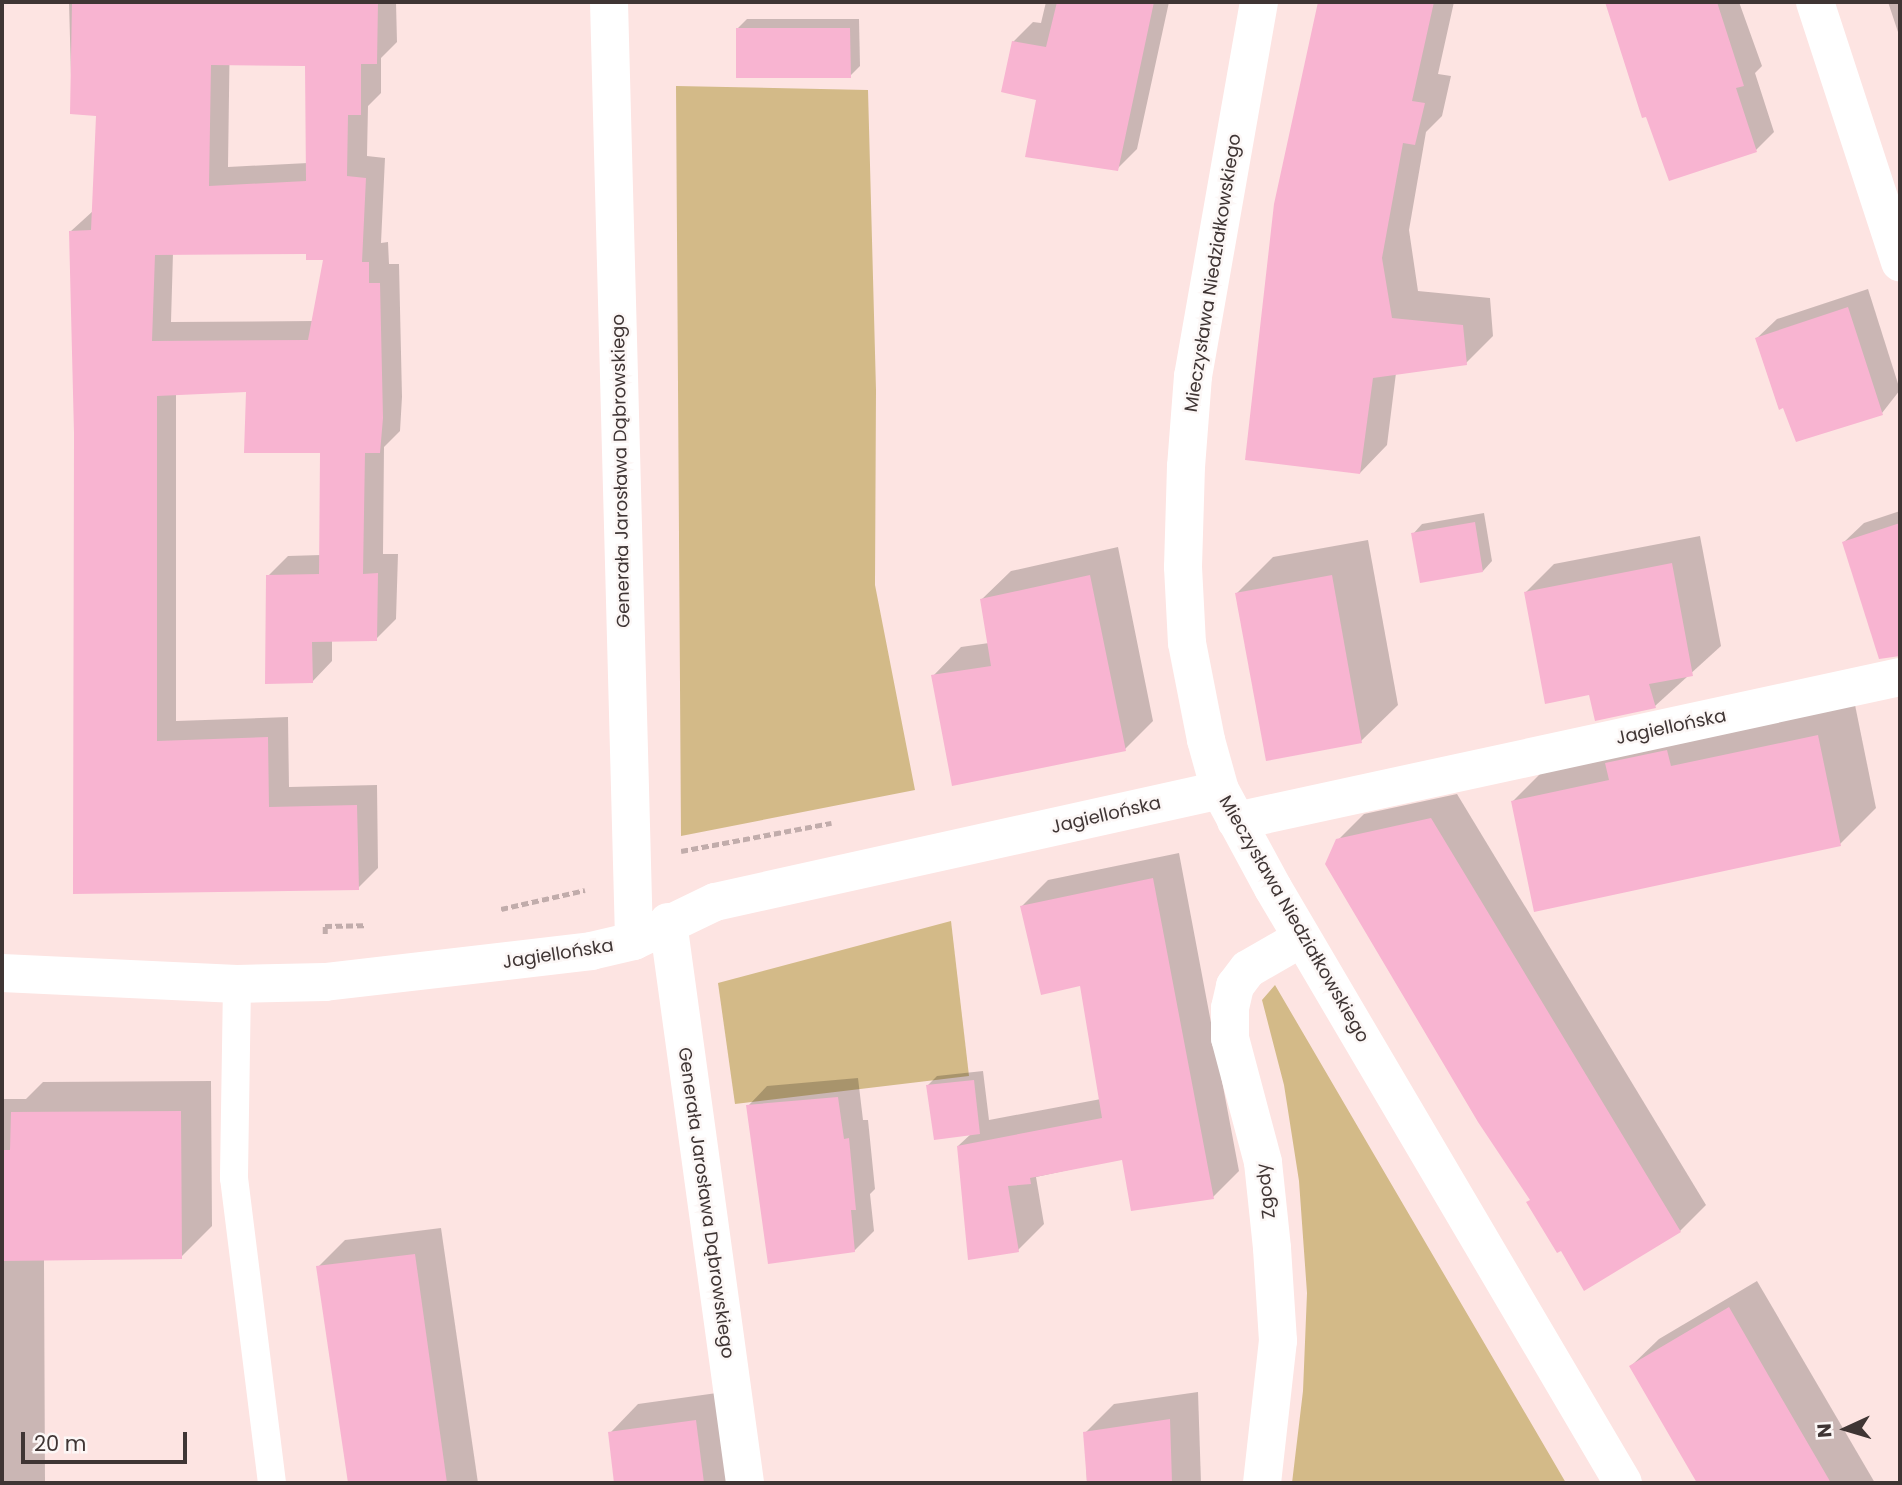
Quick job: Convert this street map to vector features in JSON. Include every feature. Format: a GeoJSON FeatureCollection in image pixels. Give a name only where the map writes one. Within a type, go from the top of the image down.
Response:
{"type":"FeatureCollection","features":[{"type":"Feature","properties":{"kind":"street","name":"Generała Jarosława Dąbrowskiego"},"geometry":{"type":"LineString","coordinates":[[609,2],[634,941]]}},
{"type":"Feature","properties":{"kind":"street","name":"Mieczysława Niedziałkowskiego"},"geometry":{"type":"LineString","coordinates":[[1259,2],[1193,376],[1186,466],[1183,567],[1187,643],[1228,806],[1623,1483]]}},
{"type":"Feature","properties":{"kind":"street"},"geometry":{"type":"LineString","coordinates":[[1815,2],[1900,262]]}},
{"type":"Feature","properties":{"kind":"street","name":"Jagiellońska"},"geometry":{"type":"LineString","coordinates":[[2,973],[237,984],[325,982],[532,959],[634,941],[668,922],[715,902],[1900,677]]}},
{"type":"Feature","properties":{"kind":"street","name":"Generała Jarosława Dąbrowskiego"},"geometry":{"type":"LineString","coordinates":[[668,922],[745,1483]]}},
{"type":"Feature","properties":{"kind":"street","name":"Zgody"},"geometry":{"type":"LineString","coordinates":[[1262,1483],[1278,1341],[1272,1248],[1263,1162],[1230,1038],[1230,1008],[1235,986],[1248,970],[1303,938]]}},
{"type":"Feature","properties":{"kind":"lane"},"geometry":{"type":"LineString","coordinates":[[237,984],[234,1178],[272,1483]]}},
{"type":"Feature","properties":{"kind":"path"},"geometry":{"type":"LineString","coordinates":[[496,910],[590,889],[631,860],[846,820]]}},
{"type":"Feature","properties":{"kind":"path"},"geometry":{"type":"LineString","coordinates":[[325,926],[377,924]]}},
{"type":"Feature","properties":{"kind":"shaded area"},"geometry":{"type":"Polygon","coordinates":[[[676,86],[868,90],[876,390],[875,585],[915,790],[681,836],[676,86]]]}},
{"type":"Feature","properties":{"kind":"shaded area"},"geometry":{"type":"Polygon","coordinates":[[[951,921],[969,1076],[735,1104],[718,983],[951,921]]]}},
{"type":"Feature","properties":{"kind":"shaded area"},"geometry":{"type":"Polygon","coordinates":[[[1275,985],[1566,1483],[1292,1483],[1303,1391],[1307,1293],[1299,1181],[1284,1085],[1262,1000],[1275,985]]]}},
{"type":"Feature","properties":{"kind":"building"},"geometry":{"type":"Polygon","coordinates":[[[72,2],[378,2],[377,64],[361,64],[361,115],[348,115],[347,176],[366,178],[362,262],[369,262],[369,283],[380,283],[383,418],[380,453],[365,453],[363,574],[378,573],[377,641],[312,642],[313,683],[265,684],[266,575],[319,574],[320,453],[244,453],[246,392],[157,396],[157,741],[268,737],[269,807],[357,805],[359,890],[73,894],[74,433],[69,231],[91,230],[96,116],[70,114],[72,2]],[[211,65],[209,186],[306,181],[305,66],[211,65]],[[306,254],[155,255],[152,341],[308,340],[323,260],[306,260],[306,254]]]}},
{"type":"Feature","properties":{"kind":"building"},"geometry":{"type":"Polygon","coordinates":[[[1057,2],[1154,2],[1118,171],[1025,157],[1036,100],[1001,92],[1012,41],[1046,47],[1057,2]]]}},
{"type":"Feature","properties":{"kind":"building"},"geometry":{"type":"Polygon","coordinates":[[[1318,2],[1434,2],[1412,101],[1425,103],[1415,145],[1403,143],[1382,258],[1392,318],[1463,325],[1467,365],[1373,378],[1360,474],[1245,460],[1274,204],[1318,2]]]}},
{"type":"Feature","properties":{"kind":"building"},"geometry":{"type":"Polygon","coordinates":[[[1605,2],[1717,2],[1744,86],[1736,88],[1757,152],[1669,181],[1646,117],[1642,118],[1605,2]]]}},
{"type":"Feature","properties":{"kind":"building"},"geometry":{"type":"Polygon","coordinates":[[[736,28],[850,28],[851,78],[736,78],[736,28]]]}},
{"type":"Feature","properties":{"kind":"building"},"geometry":{"type":"Polygon","coordinates":[[[1848,307],[1883,415],[1796,442],[1783,408],[1779,410],[1755,338],[1848,307]]]}},
{"type":"Feature","properties":{"kind":"building"},"geometry":{"type":"Polygon","coordinates":[[[1475,522],[1483,572],[1420,583],[1411,533],[1475,522]]]}},
{"type":"Feature","properties":{"kind":"building"},"geometry":{"type":"Polygon","coordinates":[[[1900,523],[1900,656],[1879,659],[1842,542],[1900,523]]]}},
{"type":"Feature","properties":{"kind":"building"},"geometry":{"type":"Polygon","coordinates":[[[1672,563],[1693,676],[1649,684],[1656,708],[1595,721],[1589,695],[1545,704],[1524,592],[1672,563]]]}},
{"type":"Feature","properties":{"kind":"building"},"geometry":{"type":"Polygon","coordinates":[[[1090,575],[1126,751],[952,786],[931,675],[991,666],[980,599],[1090,575]]]}},
{"type":"Feature","properties":{"kind":"building"},"geometry":{"type":"Polygon","coordinates":[[[1332,575],[1362,743],[1266,761],[1235,593],[1332,575]]]}},
{"type":"Feature","properties":{"kind":"building"},"geometry":{"type":"Polygon","coordinates":[[[1818,735],[1841,846],[1534,912],[1511,801],[1609,780],[1605,763],[1667,750],[1671,766],[1818,735]]]}},
{"type":"Feature","properties":{"kind":"building"},"geometry":{"type":"Polygon","coordinates":[[[1431,818],[1681,1232],[1584,1291],[1561,1251],[1557,1253],[1526,1202],[1530,1200],[1478,1122],[1325,864],[1336,839],[1431,818]]]}},
{"type":"Feature","properties":{"kind":"building"},"geometry":{"type":"Polygon","coordinates":[[[1153,878],[1214,1199],[1131,1211],[1122,1160],[1030,1178],[1031,1184],[1008,1186],[1019,1252],[968,1260],[957,1146],[1102,1118],[1080,986],[1041,995],[1020,906],[1153,878]]]}},
{"type":"Feature","properties":{"kind":"building"},"geometry":{"type":"Polygon","coordinates":[[[974,1080],[980,1134],[934,1140],[926,1085],[974,1080]]]}},
{"type":"Feature","properties":{"kind":"building"},"geometry":{"type":"Polygon","coordinates":[[[838,1097],[844,1139],[849,1138],[856,1210],[851,1210],[855,1252],[768,1264],[746,1105],[838,1097]]]}},
{"type":"Feature","properties":{"kind":"building"},"geometry":{"type":"Polygon","coordinates":[[[181,1111],[182,1259],[2,1261],[2,1150],[10,1150],[11,1112],[181,1111]]]}},
{"type":"Feature","properties":{"kind":"building"},"geometry":{"type":"Polygon","coordinates":[[[415,1254],[447,1483],[348,1483],[316,1266],[415,1254]]]}},
{"type":"Feature","properties":{"kind":"building"},"geometry":{"type":"Polygon","coordinates":[[[1729,1307],[1831,1483],[1697,1483],[1629,1366],[1729,1307]]]}},
{"type":"Feature","properties":{"kind":"building"},"geometry":{"type":"Polygon","coordinates":[[[1170,1419],[1172,1483],[1087,1483],[1083,1432],[1170,1419]]]}},
{"type":"Feature","properties":{"kind":"building"},"geometry":{"type":"Polygon","coordinates":[[[696,1420],[704,1483],[614,1483],[608,1432],[696,1420]]]}}]}
